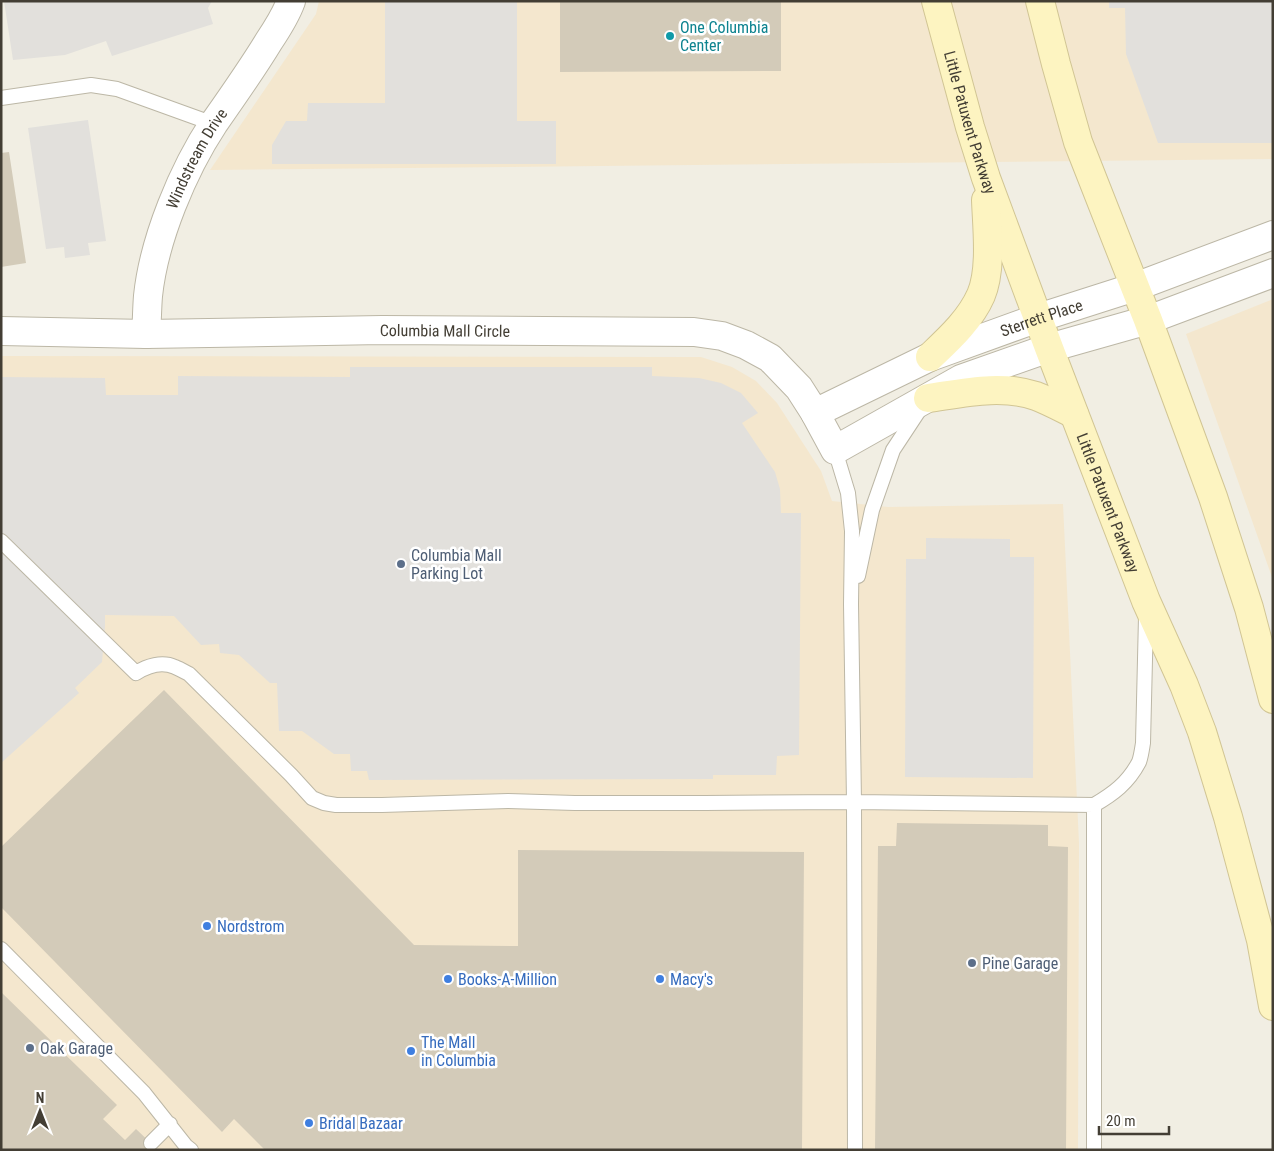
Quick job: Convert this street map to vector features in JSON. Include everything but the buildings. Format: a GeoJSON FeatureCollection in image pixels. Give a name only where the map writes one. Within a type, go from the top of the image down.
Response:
{"type":"FeatureCollection","features":[{"type":"Feature","properties":{"kind":"main road","name":"Little Patuxent Parkway"},"geometry":{"type":"LineString","coordinates":[[936,1],[970,127],[986,178],[1146,601],[1184,685],[1202,732],[1228,817],[1261,940],[1273,1006]]}},
{"type":"Feature","properties":{"kind":"main road"},"geometry":{"type":"LineString","coordinates":[[1040,1],[1078,142],[1148,320],[1213,497],[1249,608],[1267,654],[1273,699]]}},
{"type":"Feature","properties":{"kind":"main road"},"geometry":{"type":"LineString","coordinates":[[930,357],[959,328],[972,312],[982,294],[988,252],[986,178]]}},
{"type":"Feature","properties":{"kind":"main road"},"geometry":{"type":"LineString","coordinates":[[928,398],[985,390],[1015,391],[1036,396],[1074,414]]}},
{"type":"Feature","properties":{"kind":"street","name":"Windstream Drive"},"geometry":{"type":"LineString","coordinates":[[146,334],[148,295],[153,266],[170,210],[197,150],[255,64],[292,1]]}},
{"type":"Feature","properties":{"kind":"street","name":"Sterrett Place"},"geometry":{"type":"LineString","coordinates":[[815,413],[930,357],[1038,318],[1135,287],[1273,236]]}},
{"type":"Feature","properties":{"kind":"street","name":"Sterrett Place"},"geometry":{"type":"LineString","coordinates":[[834,450],[962,379],[1049,348],[1148,320],[1273,273]]}},
{"type":"Feature","properties":{"kind":"street","name":"Columbia Mall Circle"},"geometry":{"type":"LineString","coordinates":[[1,330],[146,334],[382,330],[694,332],[722,336],[746,345],[770,358],[799,388],[815,413],[834,450]]}},
{"type":"Feature","properties":{"kind":"lane"},"geometry":{"type":"LineString","coordinates":[[1,98],[91,85],[117,89],[214,124]]}},
{"type":"Feature","properties":{"kind":"lane"},"geometry":{"type":"LineString","coordinates":[[852,604],[872,510],[893,450],[928,398]]}},
{"type":"Feature","properties":{"kind":"lane"},"geometry":{"type":"LineString","coordinates":[[834,450],[848,492],[852,531],[855,1150]]}},
{"type":"Feature","properties":{"kind":"lane"},"geometry":{"type":"LineString","coordinates":[[1,541],[136,673],[152,665],[162,665],[173,666],[189,674],[312,798],[324,803],[336,804],[854,802],[1094,805],[1113,794],[1125,782],[1139,761],[1143,743],[1146,601]]}},
{"type":"Feature","properties":{"kind":"lane"},"geometry":{"type":"LineString","coordinates":[[1094,805],[1094,1150]]}},
{"type":"Feature","properties":{"kind":"lane"},"geometry":{"type":"LineString","coordinates":[[1,949],[144,1093],[191,1150]]}},
{"type":"Feature","properties":{"kind":"lane"},"geometry":{"type":"LineString","coordinates":[[151,1143],[170,1124]]}},
{"type":"Feature","properties":{"kind":"shaded area"},"geometry":{"type":"Polygon","coordinates":[[[4,1],[212,1],[208,8],[213,24],[112,56],[106,41],[65,55],[13,60],[4,1]]]}},
{"type":"Feature","properties":{"kind":"shaded area"},"geometry":{"type":"Polygon","coordinates":[[[319,1],[1273,1],[1273,159],[210,170],[316,14],[319,1]]]}},
{"type":"Feature","properties":{"kind":"shaded area"},"geometry":{"type":"Polygon","coordinates":[[[385,1],[517,1],[517,121],[556,121],[556,164],[272,164],[272,145],[286,121],[307,121],[308,103],[385,103],[385,1]]]}},
{"type":"Feature","properties":{"kind":"shaded area"},"geometry":{"type":"Polygon","coordinates":[[[1109,1],[1273,1],[1273,143],[1158,143],[1126,54],[1125,8],[1109,8],[1109,1]]]}},
{"type":"Feature","properties":{"kind":"shaded area"},"geometry":{"type":"Polygon","coordinates":[[[88,120],[106,241],[88,243],[90,255],[65,258],[64,247],[46,249],[28,128],[88,120]]]}},
{"type":"Feature","properties":{"kind":"shaded area"},"geometry":{"type":"Polygon","coordinates":[[[1273,299],[1273,580],[1186,334],[1273,299]]]}},
{"type":"Feature","properties":{"kind":"shaded area"},"geometry":{"type":"Polygon","coordinates":[[[1,356],[701,357],[732,367],[756,381],[777,403],[821,471],[832,501],[888,507],[1063,504],[1079,843],[1078,1150],[1,1150],[1,356]]]}},
{"type":"Feature","properties":{"kind":"shaded area","name":"Columbia Mall Parking Lot"},"geometry":{"type":"Polygon","coordinates":[[[350,367],[652,367],[652,376],[699,378],[721,383],[741,393],[758,413],[742,423],[775,472],[780,489],[781,513],[801,513],[799,755],[777,756],[776,775],[713,775],[713,779],[369,780],[367,771],[351,771],[350,754],[334,754],[302,731],[279,731],[277,683],[270,683],[239,655],[220,653],[219,644],[201,645],[174,616],[105,615],[102,662],[75,688],[79,693],[1,763],[1,377],[105,378],[106,395],[178,395],[178,376],[350,377],[350,367]]]}},
{"type":"Feature","properties":{"kind":"shaded area"},"geometry":{"type":"Polygon","coordinates":[[[926,538],[1010,539],[1010,557],[1034,557],[1033,778],[905,777],[906,559],[926,559],[926,538]]]}},
{"type":"Feature","properties":{"kind":"place","name":"One Columbia Center"},"geometry":{"type":"Point","coordinates":[670,36]}},
{"type":"Feature","properties":{"kind":"place","name":"Columbia Mall Parking Lot"},"geometry":{"type":"Point","coordinates":[401,564]}},
{"type":"Feature","properties":{"kind":"place","name":"Nordstrom"},"geometry":{"type":"Point","coordinates":[207,926]}},
{"type":"Feature","properties":{"kind":"place","name":"Pine Garage"},"geometry":{"type":"Point","coordinates":[972,963]}},
{"type":"Feature","properties":{"kind":"place","name":"Books-A-Million"},"geometry":{"type":"Point","coordinates":[448,979]}},
{"type":"Feature","properties":{"kind":"place","name":"Macy's"},"geometry":{"type":"Point","coordinates":[660,979]}},
{"type":"Feature","properties":{"kind":"place","name":"Oak Garage"},"geometry":{"type":"Point","coordinates":[30,1048]}},
{"type":"Feature","properties":{"kind":"place","name":"The Mall in Columbia"},"geometry":{"type":"Point","coordinates":[411,1051]}},
{"type":"Feature","properties":{"kind":"place","name":"Bridal Bazaar"},"geometry":{"type":"Point","coordinates":[309,1123]}}]}
